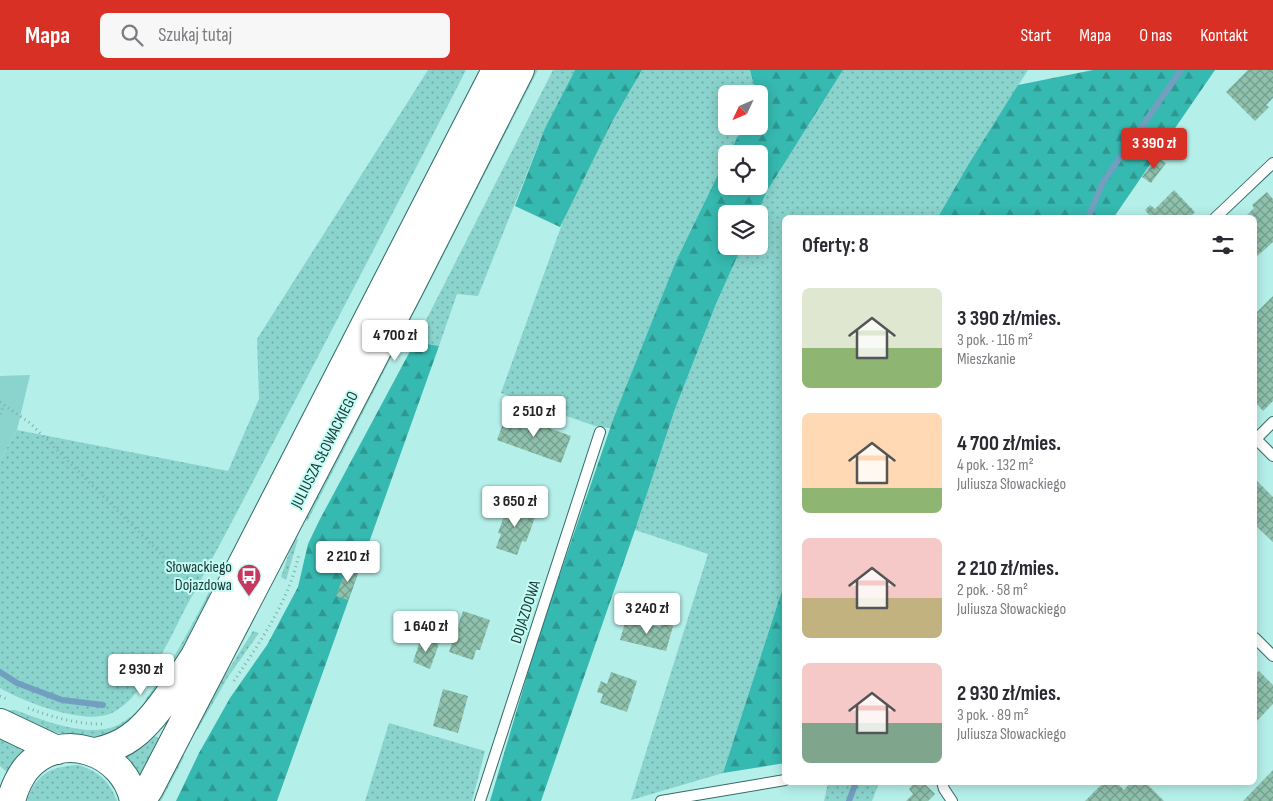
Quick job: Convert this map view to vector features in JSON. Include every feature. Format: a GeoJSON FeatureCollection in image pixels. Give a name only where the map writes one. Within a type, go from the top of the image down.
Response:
{"type":"FeatureCollection","features":[{"type":"Feature","properties":{"kind":"main road","name":"JULIUSZA SŁOWACKIEGO"},"geometry":{"type":"LineString","coordinates":[[96,752],[113,748],[132,737],[167,698],[195,656],[496,70]]}},
{"type":"Feature","properties":{"kind":"main road","name":"JULIUSZA SŁOWACKIEGO"},"geometry":{"type":"LineString","coordinates":[[141,801],[283,531],[520,70]]}},
{"type":"Feature","properties":{"kind":"main road"},"geometry":{"type":"LineString","coordinates":[[7,713],[57,750]]}},
{"type":"Feature","properties":{"kind":"main road"},"geometry":{"type":"LineString","coordinates":[[11,801],[16,783],[26,768],[40,757],[57,750],[76,748],[96,752],[112,761],[124,774],[132,790],[134,801]]}},
{"type":"Feature","properties":{"kind":"main road"},"geometry":{"type":"LineString","coordinates":[[0,785],[11,801]]}},
{"type":"Feature","properties":{"kind":"lane"},"geometry":{"type":"LineString","coordinates":[[1218,215],[1273,163]]}},
{"type":"Feature","properties":{"kind":"lane"},"geometry":{"type":"LineString","coordinates":[[1257,437],[1273,422]]}},
{"type":"Feature","properties":{"kind":"lane","name":"DOJAZDOWA"},"geometry":{"type":"LineString","coordinates":[[480,801],[600,432]]}},
{"type":"Feature","properties":{"kind":"lane"},"geometry":{"type":"LineString","coordinates":[[1257,441],[1273,456]]}},
{"type":"Feature","properties":{"kind":"lane"},"geometry":{"type":"LineString","coordinates":[[1257,640],[1273,656]]}},
{"type":"Feature","properties":{"kind":"lane"},"geometry":{"type":"LineString","coordinates":[[660,801],[782,781]]}},
{"type":"Feature","properties":{"kind":"lane"},"geometry":{"type":"LineString","coordinates":[[943,785],[952,801]]}},
{"type":"Feature","properties":{"kind":"path"},"geometry":{"type":"LineString","coordinates":[[0,402],[30,423],[165,558],[184,568]]}},
{"type":"Feature","properties":{"kind":"path"},"geometry":{"type":"LineString","coordinates":[[0,414],[4,405]]}},
{"type":"Feature","properties":{"kind":"path"},"geometry":{"type":"LineString","coordinates":[[0,696],[7,713]]}},
{"type":"Feature","properties":{"kind":"path"},"geometry":{"type":"LineString","coordinates":[[21,705],[53,717],[85,724],[108,722]]}},
{"type":"Feature","properties":{"kind":"shaded area"},"geometry":{"type":"Polygon","coordinates":[[[428,70],[466,70],[156,665],[136,693],[125,704],[114,712],[103,716],[89,717],[56,711],[24,700],[0,688],[0,460],[17,430],[228,471],[259,399],[257,339],[428,70]]]}},
{"type":"Feature","properties":{"kind":"shaded area"},"geometry":{"type":"Polygon","coordinates":[[[479,70],[484,70],[223,576],[219,577],[479,70]]]}},
{"type":"Feature","properties":{"kind":"shaded area"},"geometry":{"type":"Polygon","coordinates":[[[533,70],[538,70],[307,522],[305,515],[533,70]]]}},
{"type":"Feature","properties":{"kind":"shaded area"},"geometry":{"type":"Polygon","coordinates":[[[553,70],[575,70],[545,128],[478,296],[457,294],[439,346],[415,342],[553,70]]]}},
{"type":"Feature","properties":{"kind":"shaded area"},"geometry":{"type":"Polygon","coordinates":[[[642,70],[750,70],[754,85],[718,85],[718,135],[739,135],[733,145],[718,145],[718,174],[676,261],[610,428],[595,426],[501,393],[566,213],[612,122],[642,70]]]}},
{"type":"Feature","properties":{"kind":"shaded area"},"geometry":{"type":"Polygon","coordinates":[[[843,70],[1028,70],[968,165],[939,215],[782,215],[782,590],[723,773],[631,800],[708,554],[635,530],[675,409],[716,304],[738,255],[768,255],[768,205],[761,205],[765,195],[768,195],[768,189],[843,70]]]}},
{"type":"Feature","properties":{"kind":"shaded area"},"geometry":{"type":"Polygon","coordinates":[[[30,375],[17,430],[0,460],[0,376],[30,375]]]}},
{"type":"Feature","properties":{"kind":"shaded area"},"geometry":{"type":"Polygon","coordinates":[[[294,538],[298,539],[286,580],[281,577],[294,538]]]}},
{"type":"Feature","properties":{"kind":"shaded area"},"geometry":{"type":"Polygon","coordinates":[[[209,592],[213,595],[182,653],[147,704],[145,700],[179,648],[209,592]]]}},
{"type":"Feature","properties":{"kind":"shaded area"},"geometry":{"type":"Polygon","coordinates":[[[253,631],[259,633],[228,677],[198,729],[193,733],[215,691],[253,631]]]}},
{"type":"Feature","properties":{"kind":"shaded area"},"geometry":{"type":"Polygon","coordinates":[[[7,710],[15,710],[64,726],[90,730],[102,730],[113,727],[130,717],[134,719],[112,734],[100,738],[87,738],[57,733],[42,728],[4,713],[7,710]]]}},
{"type":"Feature","properties":{"kind":"shaded area"},"geometry":{"type":"Polygon","coordinates":[[[389,723],[485,751],[472,801],[365,801],[389,723]]]}},
{"type":"Feature","properties":{"kind":"shaded area"},"geometry":{"type":"Polygon","coordinates":[[[151,734],[162,740],[142,778],[126,757],[139,749],[151,734]]]}},
{"type":"Feature","properties":{"kind":"shaded area"},"geometry":{"type":"Polygon","coordinates":[[[0,738],[29,750],[18,758],[7,772],[0,766],[0,738]]]}},
{"type":"Feature","properties":{"kind":"shaded area"},"geometry":{"type":"Polygon","coordinates":[[[183,751],[184,757],[161,801],[157,801],[183,751]]]}},
{"type":"Feature","properties":{"kind":"shaded area"},"geometry":{"type":"Polygon","coordinates":[[[79,765],[103,778],[111,788],[117,801],[27,801],[35,784],[46,773],[61,767],[79,765]]]}},
{"type":"Feature","properties":{"kind":"shaded area"},"geometry":{"type":"Polygon","coordinates":[[[827,785],[878,785],[872,801],[824,801],[827,785]]]}},
{"type":"Feature","properties":{"kind":"green space"},"geometry":{"type":"Polygon","coordinates":[[[575,70],[642,70],[612,122],[560,227],[515,206],[545,128],[575,70]]]}},
{"type":"Feature","properties":{"kind":"green space"},"geometry":{"type":"Polygon","coordinates":[[[750,70],[843,70],[768,189],[768,145],[733,145],[739,135],[768,135],[768,85],[754,85],[750,70]]]}},
{"type":"Feature","properties":{"kind":"green space"},"geometry":{"type":"Polygon","coordinates":[[[1093,70],[1215,70],[1115,215],[939,215],[1018,85],[1093,70]]]}},
{"type":"Feature","properties":{"kind":"green space"},"geometry":{"type":"Polygon","coordinates":[[[718,174],[718,195],[765,195],[761,205],[718,205],[718,255],[738,255],[716,304],[675,409],[541,801],[490,801],[539,635],[614,417],[676,261],[718,174]]]}},
{"type":"Feature","properties":{"kind":"green space"},"geometry":{"type":"Polygon","coordinates":[[[415,342],[439,346],[277,801],[176,801],[199,753],[230,698],[267,645],[298,587],[308,544],[415,342]]]}},
{"type":"Feature","properties":{"kind":"green space"},"geometry":{"type":"Polygon","coordinates":[[[782,590],[782,763],[723,773],[782,590]]]}},
{"type":"Feature","properties":{"kind":"building"},"geometry":{"type":"Polygon","coordinates":[[[1248,70],[1273,70],[1273,98],[1266,105],[1269,107],[1255,121],[1226,92],[1248,70]]]}},
{"type":"Feature","properties":{"kind":"building"},"geometry":{"type":"Polygon","coordinates":[[[1157,157],[1166,163],[1151,183],[1142,177],[1157,157]]]}},
{"type":"Feature","properties":{"kind":"building"},"geometry":{"type":"Polygon","coordinates":[[[1174,190],[1195,212],[1192,215],[1149,215],[1145,210],[1150,205],[1155,209],[1174,190]]]}},
{"type":"Feature","properties":{"kind":"building"},"geometry":{"type":"Polygon","coordinates":[[[1267,192],[1273,199],[1273,242],[1257,256],[1257,215],[1247,215],[1254,208],[1252,205],[1267,192]]]}},
{"type":"Feature","properties":{"kind":"building"},"geometry":{"type":"Polygon","coordinates":[[[1273,296],[1273,401],[1263,411],[1257,404],[1257,312],[1273,296]]]}},
{"type":"Feature","properties":{"kind":"building"},"geometry":{"type":"Polygon","coordinates":[[[507,413],[571,436],[561,463],[497,440],[507,413]]]}},
{"type":"Feature","properties":{"kind":"building"},"geometry":{"type":"Polygon","coordinates":[[[1257,481],[1273,497],[1273,542],[1257,527],[1257,481]]]}},
{"type":"Feature","properties":{"kind":"building"},"geometry":{"type":"Polygon","coordinates":[[[509,502],[537,512],[526,542],[522,541],[517,555],[496,548],[501,534],[498,533],[509,502]]]}},
{"type":"Feature","properties":{"kind":"building"},"geometry":{"type":"Polygon","coordinates":[[[347,566],[359,570],[348,600],[336,596],[347,566]]]}},
{"type":"Feature","properties":{"kind":"building"},"geometry":{"type":"Polygon","coordinates":[[[463,611],[490,620],[480,650],[476,650],[473,660],[449,652],[463,611]]]}},
{"type":"Feature","properties":{"kind":"building"},"geometry":{"type":"Polygon","coordinates":[[[626,619],[660,627],[661,623],[673,626],[666,651],[620,640],[626,619]]]}},
{"type":"Feature","properties":{"kind":"building"},"geometry":{"type":"Polygon","coordinates":[[[421,638],[439,644],[430,669],[413,662],[421,638]]]}},
{"type":"Feature","properties":{"kind":"building"},"geometry":{"type":"Polygon","coordinates":[[[1259,671],[1273,685],[1273,704],[1257,721],[1257,673],[1259,671]]]}},
{"type":"Feature","properties":{"kind":"building"},"geometry":{"type":"Polygon","coordinates":[[[611,672],[637,681],[627,712],[600,703],[603,694],[597,692],[601,681],[607,684],[611,672]]]}},
{"type":"Feature","properties":{"kind":"building"},"geometry":{"type":"Polygon","coordinates":[[[443,689],[468,696],[458,733],[433,726],[443,689]]]}},
{"type":"Feature","properties":{"kind":"building"},"geometry":{"type":"Polygon","coordinates":[[[1273,770],[1273,801],[1243,801],[1273,770]]]}},
{"type":"Feature","properties":{"kind":"building"},"geometry":{"type":"Polygon","coordinates":[[[912,785],[926,785],[935,794],[928,801],[906,801],[913,794],[909,789],[912,785]]]}},
{"type":"Feature","properties":{"kind":"building"},"geometry":{"type":"Polygon","coordinates":[[[1101,785],[1119,785],[1124,790],[1128,785],[1148,785],[1164,801],[1085,801],[1101,785]]]}},
{"type":"Feature","properties":{"kind":"waterway"},"geometry":{"type":"LineString","coordinates":[[1089,215],[1103,182],[1181,70]]}},
{"type":"Feature","properties":{"kind":"waterway"},"geometry":{"type":"LineString","coordinates":[[0,672],[17,683],[62,700],[103,705]]}},
{"type":"Feature","properties":{"kind":"waterway"},"geometry":{"type":"LineString","coordinates":[[849,801],[855,785]]}},
{"type":"Feature","properties":{"kind":"place","name":"Słowackiego Dojazdowa"},"geometry":{"type":"Point","coordinates":[249,597]}}]}
